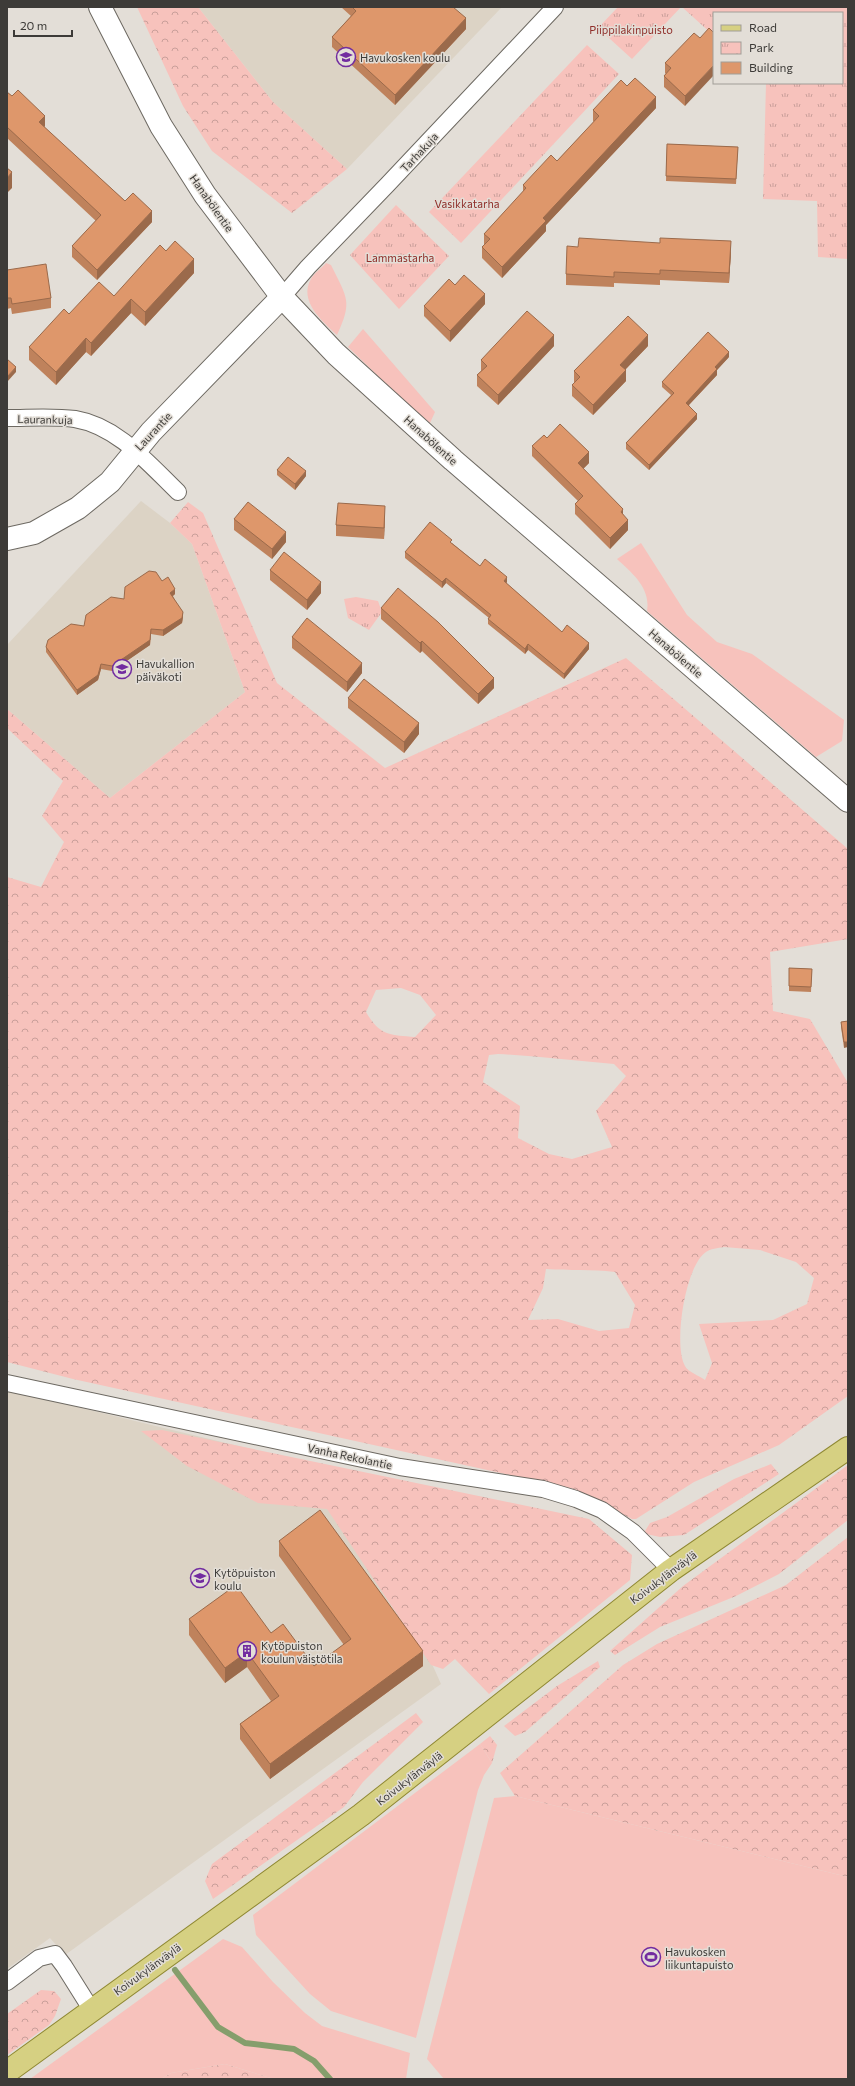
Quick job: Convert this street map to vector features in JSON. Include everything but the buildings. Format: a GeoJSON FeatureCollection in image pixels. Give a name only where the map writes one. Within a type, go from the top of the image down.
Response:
{"type":"FeatureCollection","features":[{"type":"Feature","properties":{"kind":"main road","name":"Hanabölentie"},"geometry":{"type":"LineString","coordinates":[[100,7],[161,126],[205,195],[282,297],[336,354],[453,460],[848,800]]}},
{"type":"Feature","properties":{"kind":"main road","name":"Laurantie"},"geometry":{"type":"LineString","coordinates":[[7,539],[34,533],[78,508],[110,482],[134,451],[282,297]]}},
{"type":"Feature","properties":{"kind":"main road","name":"Koivukylänväylä"},"geometry":{"type":"LineString","coordinates":[[805,1476],[848,1433]]}},
{"type":"Feature","properties":{"kind":"main road","name":"Koivukylänväylä"},"geometry":{"type":"LineString","coordinates":[[7,2072],[91,2009],[361,1815],[671,1570],[805,1476],[848,1448]]}},
{"type":"Feature","properties":{"kind":"street","name":"Tarhakuja"},"geometry":{"type":"LineString","coordinates":[[282,297],[308,267],[555,7]]}},
{"type":"Feature","properties":{"kind":"street","name":"Laurankuja"},"geometry":{"type":"LineString","coordinates":[[7,418],[73,419],[89,422],[113,433],[178,492]]}},
{"type":"Feature","properties":{"kind":"street","name":"Vanha Rekolantie"},"geometry":{"type":"LineString","coordinates":[[7,1383],[400,1467],[543,1489],[576,1499],[602,1510],[633,1532],[671,1570]]}},
{"type":"Feature","properties":{"kind":"street"},"geometry":{"type":"LineString","coordinates":[[7,1982],[39,1958],[55,1954],[91,2009]]}},
{"type":"Feature","properties":{"kind":"shaded area","name":"Havukosken koulu"},"geometry":{"type":"Polygon","coordinates":[[[198,7],[502,7],[347,169],[273,102],[198,7]]]}},
{"type":"Feature","properties":{"kind":"shaded area","name":"Havukallion päiväkoti"},"geometry":{"type":"Polygon","coordinates":[[[141,501],[170,523],[192,544],[245,692],[110,798],[7,709],[7,645],[141,501]]]}},
{"type":"Feature","properties":{"kind":"shaded area","name":"Kytöpuiston koulu"},"geometry":{"type":"Polygon","coordinates":[[[7,1390],[346,1472],[441,1684],[65,1955],[50,1938],[7,1969],[7,1390]]]}},
{"type":"Feature","properties":{"kind":"green space"},"geometry":{"type":"Polygon","coordinates":[[[137,7],[198,7],[273,102],[347,169],[292,213],[212,151],[183,106],[137,7]]]}},
{"type":"Feature","properties":{"kind":"green space","name":"Piippilakinpuisto"},"geometry":{"type":"Polygon","coordinates":[[[618,7],[681,7],[632,59],[598,28],[618,7]]]}},
{"type":"Feature","properties":{"kind":"green space","name":"Piippilakinpuisto"},"geometry":{"type":"Polygon","coordinates":[[[682,7],[848,7],[848,259],[818,257],[817,201],[763,199],[766,84],[843,84],[843,12],[713,12],[713,35],[682,7]]]}},
{"type":"Feature","properties":{"kind":"green space","name":"Vasikkatarha"},"geometry":{"type":"Polygon","coordinates":[[[587,45],[619,74],[461,243],[429,212],[587,45]]]}},
{"type":"Feature","properties":{"kind":"green space","name":"Lammastarha"},"geometry":{"type":"Polygon","coordinates":[[[396,205],[449,256],[399,309],[350,255],[396,205]]]}},
{"type":"Feature","properties":{"kind":"green space"},"geometry":{"type":"Polygon","coordinates":[[[326,263],[331,265],[341,285],[346,300],[345,314],[337,335],[319,317],[310,303],[308,295],[308,287],[311,279],[326,263]]]}},
{"type":"Feature","properties":{"kind":"green space"},"geometry":{"type":"Polygon","coordinates":[[[363,329],[435,412],[430,423],[406,403],[348,347],[363,329]]]}},
{"type":"Feature","properties":{"kind":"green space"},"geometry":{"type":"Polygon","coordinates":[[[188,502],[203,513],[277,683],[385,768],[626,658],[848,849],[848,939],[770,952],[773,1011],[810,1019],[848,1083],[848,1396],[779,1445],[694,1482],[636,1519],[632,1519],[574,1489],[73,1379],[7,1362],[7,877],[41,887],[64,842],[42,816],[63,781],[7,728],[7,709],[110,798],[245,692],[192,544],[170,523],[188,502]],[[401,988],[376,990],[366,1012],[376,1026],[386,1033],[415,1037],[436,1015],[420,995],[401,988]],[[489,1055],[483,1082],[520,1106],[518,1138],[549,1154],[572,1159],[612,1147],[596,1111],[626,1076],[614,1064],[513,1055],[489,1055]],[[724,1247],[706,1252],[699,1260],[692,1273],[683,1306],[681,1324],[680,1341],[685,1366],[691,1372],[705,1380],[712,1363],[699,1324],[773,1320],[807,1304],[814,1278],[796,1262],[760,1250],[724,1247]],[[546,1269],[543,1288],[528,1320],[558,1319],[599,1331],[629,1328],[635,1305],[615,1272],[546,1269]]]}},
{"type":"Feature","properties":{"kind":"green space"},"geometry":{"type":"Polygon","coordinates":[[[641,543],[687,615],[717,642],[752,654],[844,720],[842,741],[816,757],[647,611],[646,595],[643,588],[634,576],[617,559],[641,543]]]}},
{"type":"Feature","properties":{"kind":"green space"},"geometry":{"type":"Polygon","coordinates":[[[356,597],[378,601],[382,612],[369,630],[348,618],[344,599],[356,597]]]}},
{"type":"Feature","properties":{"kind":"green space"},"geometry":{"type":"Polygon","coordinates":[[[162,1430],[589,1519],[632,1555],[630,1580],[489,1694],[455,1659],[443,1669],[431,1665],[327,1509],[258,1503],[187,1466],[141,1431],[162,1430]]]}},
{"type":"Feature","properties":{"kind":"green space"},"geometry":{"type":"Polygon","coordinates":[[[771,1464],[779,1474],[684,1535],[660,1537],[646,1534],[645,1531],[650,1523],[667,1517],[734,1479],[771,1464]]]}},
{"type":"Feature","properties":{"kind":"green space"},"geometry":{"type":"Polygon","coordinates":[[[848,1465],[848,1520],[779,1574],[736,1596],[660,1627],[615,1655],[610,1651],[683,1586],[848,1465]]]}},
{"type":"Feature","properties":{"kind":"green space"},"geometry":{"type":"Polygon","coordinates":[[[848,1537],[848,1877],[515,1796],[500,1773],[623,1665],[657,1644],[786,1585],[848,1537]]]}},
{"type":"Feature","properties":{"kind":"green space"},"geometry":{"type":"Polygon","coordinates":[[[598,1661],[600,1667],[525,1732],[515,1736],[504,1726],[557,1686],[598,1661]]]}},
{"type":"Feature","properties":{"kind":"green space"},"geometry":{"type":"Polygon","coordinates":[[[416,1713],[423,1722],[363,1782],[344,1807],[213,1899],[205,1881],[212,1864],[416,1713]]]}},
{"type":"Feature","properties":{"kind":"green space"},"geometry":{"type":"Polygon","coordinates":[[[490,1736],[497,1745],[492,1763],[480,1744],[490,1736]]]}},
{"type":"Feature","properties":{"kind":"green space"},"geometry":{"type":"Polygon","coordinates":[[[480,1744],[492,1763],[484,1775],[478,1790],[416,2038],[331,2011],[310,1994],[256,1935],[253,1915],[480,1744]]]}},
{"type":"Feature","properties":{"kind":"green space","name":"Havukosken liikuntapuisto"},"geometry":{"type":"Polygon","coordinates":[[[515,1796],[848,1877],[848,2079],[444,2079],[427,2059],[494,1798],[515,1796]]]}},
{"type":"Feature","properties":{"kind":"green space"},"geometry":{"type":"Polygon","coordinates":[[[223,1939],[242,1947],[273,1982],[305,2013],[322,2026],[410,2053],[406,2079],[274,2079],[225,2064],[171,2073],[161,2079],[30,2079],[223,1939]]]}},
{"type":"Feature","properties":{"kind":"green space"},"geometry":{"type":"Polygon","coordinates":[[[41,1990],[54,1991],[61,1999],[55,2016],[49,2025],[7,2055],[7,2014],[41,1990]]]}},
{"type":"Feature","properties":{"kind":"green space"},"geometry":{"type":"Polygon","coordinates":[[[225,2064],[274,2079],[161,2079],[171,2073],[225,2064]]]}},
{"type":"Feature","properties":{"kind":"waterway"},"geometry":{"type":"LineString","coordinates":[[175,1970],[218,2027],[245,2043],[294,2049],[314,2061],[330,2079]]}},
{"type":"Feature","properties":{"kind":"place","name":"Havukosken koulu"},"geometry":{"type":"Point","coordinates":[346,57]}},
{"type":"Feature","properties":{"kind":"place","name":"Havukallion päiväkoti"},"geometry":{"type":"Point","coordinates":[122,669]}},
{"type":"Feature","properties":{"kind":"place","name":"Kytöpuiston koulu"},"geometry":{"type":"Point","coordinates":[200,1578]}},
{"type":"Feature","properties":{"kind":"place","name":"Kytöpuiston koulun väistötila"},"geometry":{"type":"Point","coordinates":[247,1651]}},
{"type":"Feature","properties":{"kind":"place","name":"Havukosken liikuntapuisto"},"geometry":{"type":"Point","coordinates":[651,1957]}}]}
